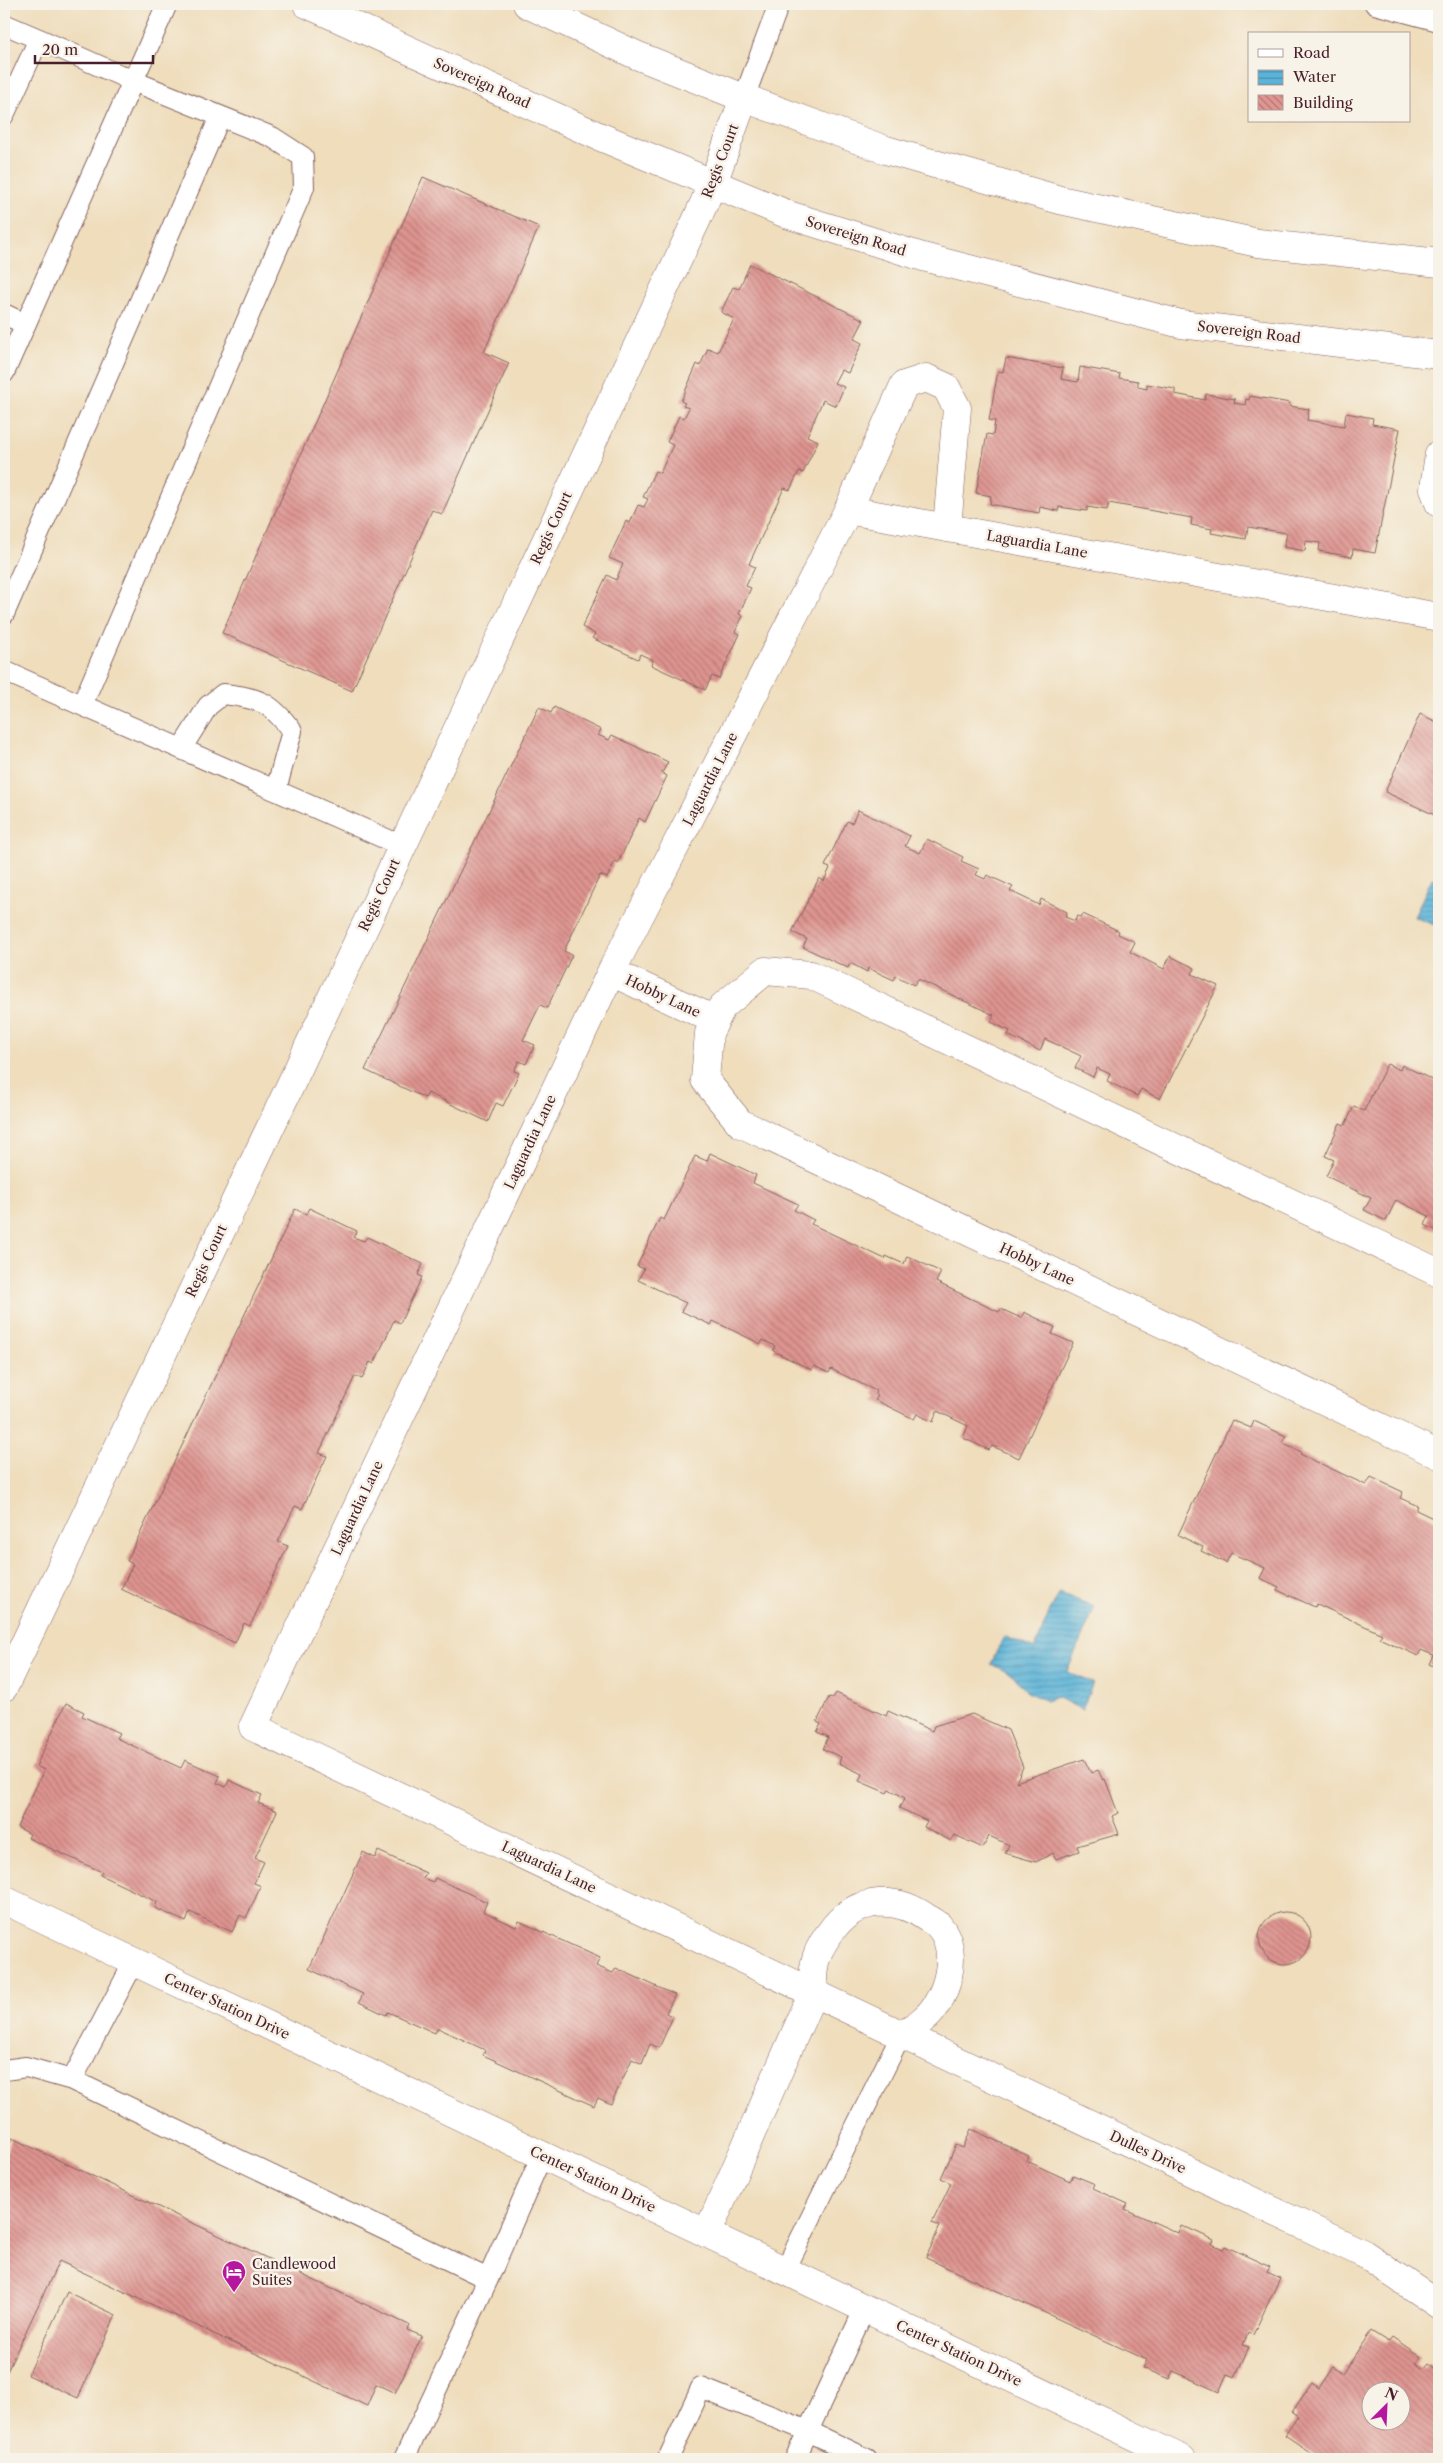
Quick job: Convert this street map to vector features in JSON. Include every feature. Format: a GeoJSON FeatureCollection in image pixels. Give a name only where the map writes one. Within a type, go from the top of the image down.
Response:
{"type":"FeatureCollection","features":[{"type":"Feature","properties":{"kind":"street","name":"Sovereign Road"},"geometry":{"type":"LineString","coordinates":[[307,4],[596,135],[788,215],[924,257],[1181,324],[1439,355]]}},
{"type":"Feature","properties":{"kind":"street"},"geometry":{"type":"LineString","coordinates":[[527,4],[636,55],[744,98],[886,150],[1060,200],[1258,243],[1439,263]]}},
{"type":"Feature","properties":{"kind":"street","name":"Regis Court"},"geometry":{"type":"LineString","coordinates":[[4,1687],[713,183],[744,98]]}},
{"type":"Feature","properties":{"kind":"street"},"geometry":{"type":"LineString","coordinates":[[848,510],[904,385],[926,378],[946,387],[957,408],[946,528]]}},
{"type":"Feature","properties":{"kind":"street"},"geometry":{"type":"LineString","coordinates":[[1439,454],[1434,489],[1439,504]]}},
{"type":"Feature","properties":{"kind":"street","name":"Laguardia Lane"},"geometry":{"type":"LineString","coordinates":[[850,2010],[253,1727],[611,972],[848,510],[1439,617]]}},
{"type":"Feature","properties":{"kind":"street","name":"Hobby Lane"},"geometry":{"type":"LineString","coordinates":[[1439,1273],[811,975],[765,971],[722,1007],[709,1033],[705,1080],[740,1123],[1439,1455]]}},
{"type":"Feature","properties":{"kind":"street","name":"Hobby Lane"},"geometry":{"type":"LineString","coordinates":[[611,972],[715,1020]]}},
{"type":"Feature","properties":{"kind":"street","name":"Center Station Drive"},"geometry":{"type":"LineString","coordinates":[[4,1900],[865,2308],[1176,2458]]}},
{"type":"Feature","properties":{"kind":"street"},"geometry":{"type":"LineString","coordinates":[[707,2234],[813,1992],[812,1966],[823,1940],[843,1916],[871,1902],[898,1903],[918,1912],[940,1927],[950,1951],[949,1976],[940,1998],[924,2020],[901,2035]]}},
{"type":"Feature","properties":{"kind":"street","name":"Dulles Drive"},"geometry":{"type":"LineString","coordinates":[[850,2010],[1364,2254],[1439,2306]]}},
{"type":"Feature","properties":{"kind":"lane"},"geometry":{"type":"LineString","coordinates":[[4,373],[167,4]]}},
{"type":"Feature","properties":{"kind":"lane"},"geometry":{"type":"LineString","coordinates":[[744,98],[779,4]]}},
{"type":"Feature","properties":{"kind":"lane"},"geometry":{"type":"LineString","coordinates":[[1375,4],[1439,21]]}},
{"type":"Feature","properties":{"kind":"lane"},"geometry":{"type":"LineString","coordinates":[[4,24],[133,82],[272,137],[303,157],[304,187],[82,705]]}},
{"type":"Feature","properties":{"kind":"lane"},"geometry":{"type":"LineString","coordinates":[[4,115],[39,39]]}},
{"type":"Feature","properties":{"kind":"lane"},"geometry":{"type":"LineString","coordinates":[[4,614],[220,117]]}},
{"type":"Feature","properties":{"kind":"lane"},"geometry":{"type":"LineString","coordinates":[[4,314],[25,324]]}},
{"type":"Feature","properties":{"kind":"lane"},"geometry":{"type":"LineString","coordinates":[[4,671],[402,846]]}},
{"type":"Feature","properties":{"kind":"lane"},"geometry":{"type":"LineString","coordinates":[[181,749],[208,706],[223,694],[252,697],[278,712],[292,730],[276,790]]}},
{"type":"Feature","properties":{"kind":"lane"},"geometry":{"type":"LineString","coordinates":[[72,2080],[134,1962]]}},
{"type":"Feature","properties":{"kind":"lane"},"geometry":{"type":"LineString","coordinates":[[785,2270],[901,2035]]}},
{"type":"Feature","properties":{"kind":"lane"},"geometry":{"type":"LineString","coordinates":[[4,2070],[26,2067],[72,2080],[488,2279]]}},
{"type":"Feature","properties":{"kind":"lane"},"geometry":{"type":"LineString","coordinates":[[404,2459],[488,2279],[542,2155]]}},
{"type":"Feature","properties":{"kind":"lane"},"geometry":{"type":"LineString","coordinates":[[795,2459],[865,2308]]}},
{"type":"Feature","properties":{"kind":"lane"},"geometry":{"type":"LineString","coordinates":[[668,2459],[701,2388],[808,2431],[867,2459]]}},
{"type":"Feature","properties":{"kind":"water"},"geometry":{"type":"Polygon","coordinates":[[[1432,878],[1439,881],[1439,916],[1434,925],[1414,917],[1432,878]]]}},
{"type":"Feature","properties":{"kind":"water"},"geometry":{"type":"Polygon","coordinates":[[[1060,1593],[1095,1607],[1067,1672],[1093,1683],[1082,1710],[1057,1697],[1046,1701],[1027,1692],[1013,1675],[991,1664],[1004,1636],[1035,1649],[1050,1610],[1060,1593]]]}},
{"type":"Feature","properties":{"kind":"building"},"geometry":{"type":"Polygon","coordinates":[[[423,177],[539,227],[484,352],[509,363],[442,514],[432,510],[352,691],[222,633],[423,177]]]}},
{"type":"Feature","properties":{"kind":"building"},"geometry":{"type":"Polygon","coordinates":[[[750,264],[864,320],[854,339],[862,343],[848,373],[841,370],[834,383],[844,387],[836,406],[823,400],[807,436],[818,441],[803,473],[799,471],[790,490],[784,488],[749,564],[755,567],[746,586],[751,588],[739,614],[743,616],[735,632],[740,634],[719,679],[712,676],[705,690],[651,665],[653,660],[640,654],[638,659],[592,638],[595,634],[582,627],[607,575],[616,580],[623,564],[609,558],[626,521],[630,523],[638,505],[644,507],[648,499],[643,497],[655,471],[660,473],[673,445],[667,442],[679,416],[684,418],[689,408],[683,406],[685,403],[681,401],[697,364],[700,366],[708,348],[718,352],[734,319],[721,312],[733,287],[739,289],[750,264]]]}},
{"type":"Feature","properties":{"kind":"building"},"geometry":{"type":"Polygon","coordinates":[[[1006,358],[1063,368],[1061,379],[1078,382],[1080,367],[1120,374],[1119,378],[1138,381],[1138,387],[1147,389],[1147,384],[1175,389],[1175,394],[1205,400],[1206,394],[1235,399],[1234,403],[1245,405],[1246,399],[1249,400],[1250,396],[1290,403],[1289,406],[1309,409],[1307,420],[1344,426],[1346,413],[1373,418],[1372,424],[1400,429],[1375,553],[1353,549],[1352,557],[1319,551],[1320,543],[1306,541],[1305,551],[1284,547],[1287,533],[1248,527],[1246,539],[1211,533],[1212,529],[1191,525],[1192,518],[1109,503],[1107,510],[1087,507],[1087,511],[1059,507],[1058,511],[1040,507],[1039,513],[990,504],[991,496],[976,493],[987,434],[993,435],[995,421],[989,420],[998,371],[1003,372],[1006,358]]]}},
{"type":"Feature","properties":{"kind":"building"},"geometry":{"type":"Polygon","coordinates":[[[539,707],[551,713],[554,707],[601,730],[598,735],[609,740],[612,735],[668,762],[662,773],[667,776],[645,822],[639,818],[618,863],[615,861],[607,878],[600,875],[564,951],[572,955],[547,1008],[540,1005],[523,1040],[535,1045],[526,1064],[519,1061],[514,1071],[519,1073],[503,1106],[496,1103],[488,1122],[428,1093],[425,1098],[365,1070],[539,707]]]}},
{"type":"Feature","properties":{"kind":"building"},"geometry":{"type":"Polygon","coordinates":[[[1420,714],[1439,723],[1439,817],[1385,792],[1420,714]]]}},
{"type":"Feature","properties":{"kind":"building"},"geometry":{"type":"Polygon","coordinates":[[[858,810],[910,836],[905,846],[920,853],[927,839],[963,857],[961,861],[979,869],[976,875],[985,879],[987,875],[1013,887],[1010,891],[1039,905],[1041,899],[1067,912],[1065,917],[1075,921],[1077,916],[1081,917],[1083,914],[1119,931],[1118,934],[1135,942],[1130,952],[1164,969],[1170,956],[1195,968],[1192,974],[1218,986],[1160,1099],[1141,1089],[1137,1096],[1107,1081],[1110,1074],[1097,1068],[1093,1077],[1075,1068],[1081,1056],[1045,1039],[1040,1051],[1008,1035],[1010,1031],[991,1022],[994,1015],[918,979],[914,985],[896,976],[894,980],[868,968],[867,972],[850,963],[848,968],[803,947],[807,939],[792,932],[819,878],[824,881],[830,868],[825,866],[847,821],[852,823],[858,810]]]}},
{"type":"Feature","properties":{"kind":"building"},"geometry":{"type":"Polygon","coordinates":[[[1387,1064],[1400,1070],[1402,1065],[1439,1083],[1439,1232],[1425,1225],[1429,1216],[1396,1200],[1386,1221],[1364,1210],[1371,1198],[1326,1176],[1334,1160],[1325,1156],[1340,1123],[1345,1125],[1354,1106],[1364,1111],[1387,1064]]]}},
{"type":"Feature","properties":{"kind":"building"},"geometry":{"type":"Polygon","coordinates":[[[710,1153],[756,1175],[753,1183],[798,1204],[794,1210],[814,1220],[811,1224],[885,1259],[886,1256],[904,1264],[907,1256],[941,1272],[936,1282],[999,1312],[1001,1309],[1021,1318],[1024,1312],[1055,1327],[1052,1334],[1073,1343],[1019,1458],[992,1446],[989,1450],[963,1438],[968,1426],[937,1411],[933,1422],[917,1414],[914,1419],[875,1400],[878,1396],[875,1394],[876,1391],[831,1369],[829,1373],[814,1366],[812,1370],[773,1351],[775,1346],[763,1340],[761,1344],[713,1321],[711,1325],[681,1311],[686,1303],[638,1280],[644,1269],[637,1266],[660,1218],[664,1220],[695,1156],[707,1161],[710,1153]]]}},
{"type":"Feature","properties":{"kind":"building"},"geometry":{"type":"Polygon","coordinates":[[[309,1208],[357,1231],[353,1237],[364,1241],[367,1237],[423,1264],[418,1275],[422,1277],[400,1323],[394,1320],[374,1364],[370,1362],[362,1379],[355,1376],[319,1453],[327,1456],[302,1509],[295,1506],[278,1542],[288,1546],[250,1626],[244,1623],[235,1643],[121,1589],[133,1564],[127,1561],[295,1209],[306,1214],[309,1208]]]}},
{"type":"Feature","properties":{"kind":"building"},"geometry":{"type":"Polygon","coordinates":[[[1232,1420],[1251,1428],[1254,1421],[1286,1436],[1282,1443],[1301,1452],[1300,1454],[1366,1485],[1371,1477],[1403,1492],[1400,1498],[1418,1506],[1416,1510],[1439,1521],[1439,1669],[1429,1664],[1433,1655],[1421,1650],[1418,1656],[1379,1638],[1382,1634],[1317,1604],[1315,1607],[1277,1590],[1279,1587],[1260,1578],[1265,1568],[1231,1553],[1226,1563],[1201,1551],[1203,1547],[1178,1535],[1232,1420]]]}},
{"type":"Feature","properties":{"kind":"building"},"geometry":{"type":"Polygon","coordinates":[[[836,1693],[886,1716],[888,1711],[932,1731],[934,1726],[972,1714],[1008,1730],[1023,1767],[1016,1782],[1084,1759],[1091,1773],[1098,1770],[1103,1780],[1105,1779],[1118,1813],[1112,1816],[1119,1834],[1077,1846],[1079,1851],[1056,1859],[1053,1853],[1036,1862],[1005,1853],[1009,1845],[989,1836],[983,1848],[955,1835],[951,1841],[924,1827],[927,1821],[899,1808],[905,1798],[889,1789],[887,1793],[859,1781],[862,1774],[839,1763],[841,1757],[823,1749],[828,1737],[817,1732],[821,1724],[817,1722],[829,1697],[833,1698],[836,1693]]]}},
{"type":"Feature","properties":{"kind":"building"},"geometry":{"type":"Polygon","coordinates":[[[66,1703],[84,1712],[82,1716],[119,1733],[116,1738],[181,1768],[185,1760],[220,1776],[217,1783],[226,1787],[229,1780],[262,1795],[258,1803],[277,1811],[255,1858],[264,1862],[254,1883],[261,1886],[246,1918],[240,1915],[232,1932],[190,1912],[186,1922],[155,1908],[157,1902],[100,1875],[102,1872],[28,1838],[30,1834],[17,1827],[44,1770],[36,1766],[66,1703]]]}},
{"type":"Feature","properties":{"kind":"building"},"geometry":{"type":"Polygon","coordinates":[[[378,1851],[426,1873],[423,1878],[433,1882],[435,1878],[487,1902],[483,1911],[516,1927],[519,1921],[600,1958],[596,1966],[613,1973],[616,1968],[675,1995],[666,2013],[673,2017],[659,2048],[650,2044],[642,2064],[632,2059],[611,2104],[598,2098],[594,2106],[483,2055],[485,2050],[438,2028],[435,2033],[388,2012],[386,2015],[359,2002],[363,1994],[309,1969],[363,1852],[375,1858],[378,1851]]]}},
{"type":"Feature","properties":{"kind":"building"},"geometry":{"type":"Polygon","coordinates":[[[1285,1912],[1299,1916],[1307,1924],[1311,1938],[1307,1952],[1299,1960],[1285,1964],[1271,1960],[1263,1952],[1259,1938],[1263,1924],[1271,1916],[1285,1912]]]}},
{"type":"Feature","properties":{"kind":"building"},"geometry":{"type":"Polygon","coordinates":[[[971,2129],[1029,2156],[1027,2161],[1070,2181],[1073,2175],[1095,2184],[1093,2188],[1128,2204],[1125,2209],[1178,2233],[1181,2225],[1214,2240],[1212,2244],[1223,2249],[1225,2246],[1270,2267],[1267,2272],[1280,2278],[1253,2335],[1248,2333],[1243,2345],[1249,2347],[1235,2377],[1227,2374],[1219,2392],[1173,2371],[1169,2379],[1143,2368],[1147,2360],[926,2258],[940,2226],[932,2223],[951,2183],[941,2178],[956,2145],[963,2148],[971,2129]]]}},
{"type":"Feature","properties":{"kind":"building","name":"Candlewood Suites"},"geometry":{"type":"Polygon","coordinates":[[[12,2138],[409,2325],[407,2330],[422,2336],[395,2393],[376,2384],[367,2406],[59,2261],[4,2378],[4,2156],[12,2138]]]}},
{"type":"Feature","properties":{"kind":"building"},"geometry":{"type":"Polygon","coordinates":[[[67,2292],[116,2315],[78,2398],[28,2375],[67,2292]]]}},
{"type":"Feature","properties":{"kind":"building"},"geometry":{"type":"Polygon","coordinates":[[[1371,2331],[1388,2342],[1392,2337],[1420,2356],[1415,2363],[1424,2369],[1429,2363],[1439,2370],[1439,2459],[1320,2459],[1285,2435],[1298,2416],[1292,2412],[1312,2383],[1318,2388],[1332,2367],[1342,2374],[1371,2331]]]}},
{"type":"Feature","properties":{"kind":"place","name":"Candlewood Suites"},"geometry":{"type":"Point","coordinates":[234,2293]}}]}
